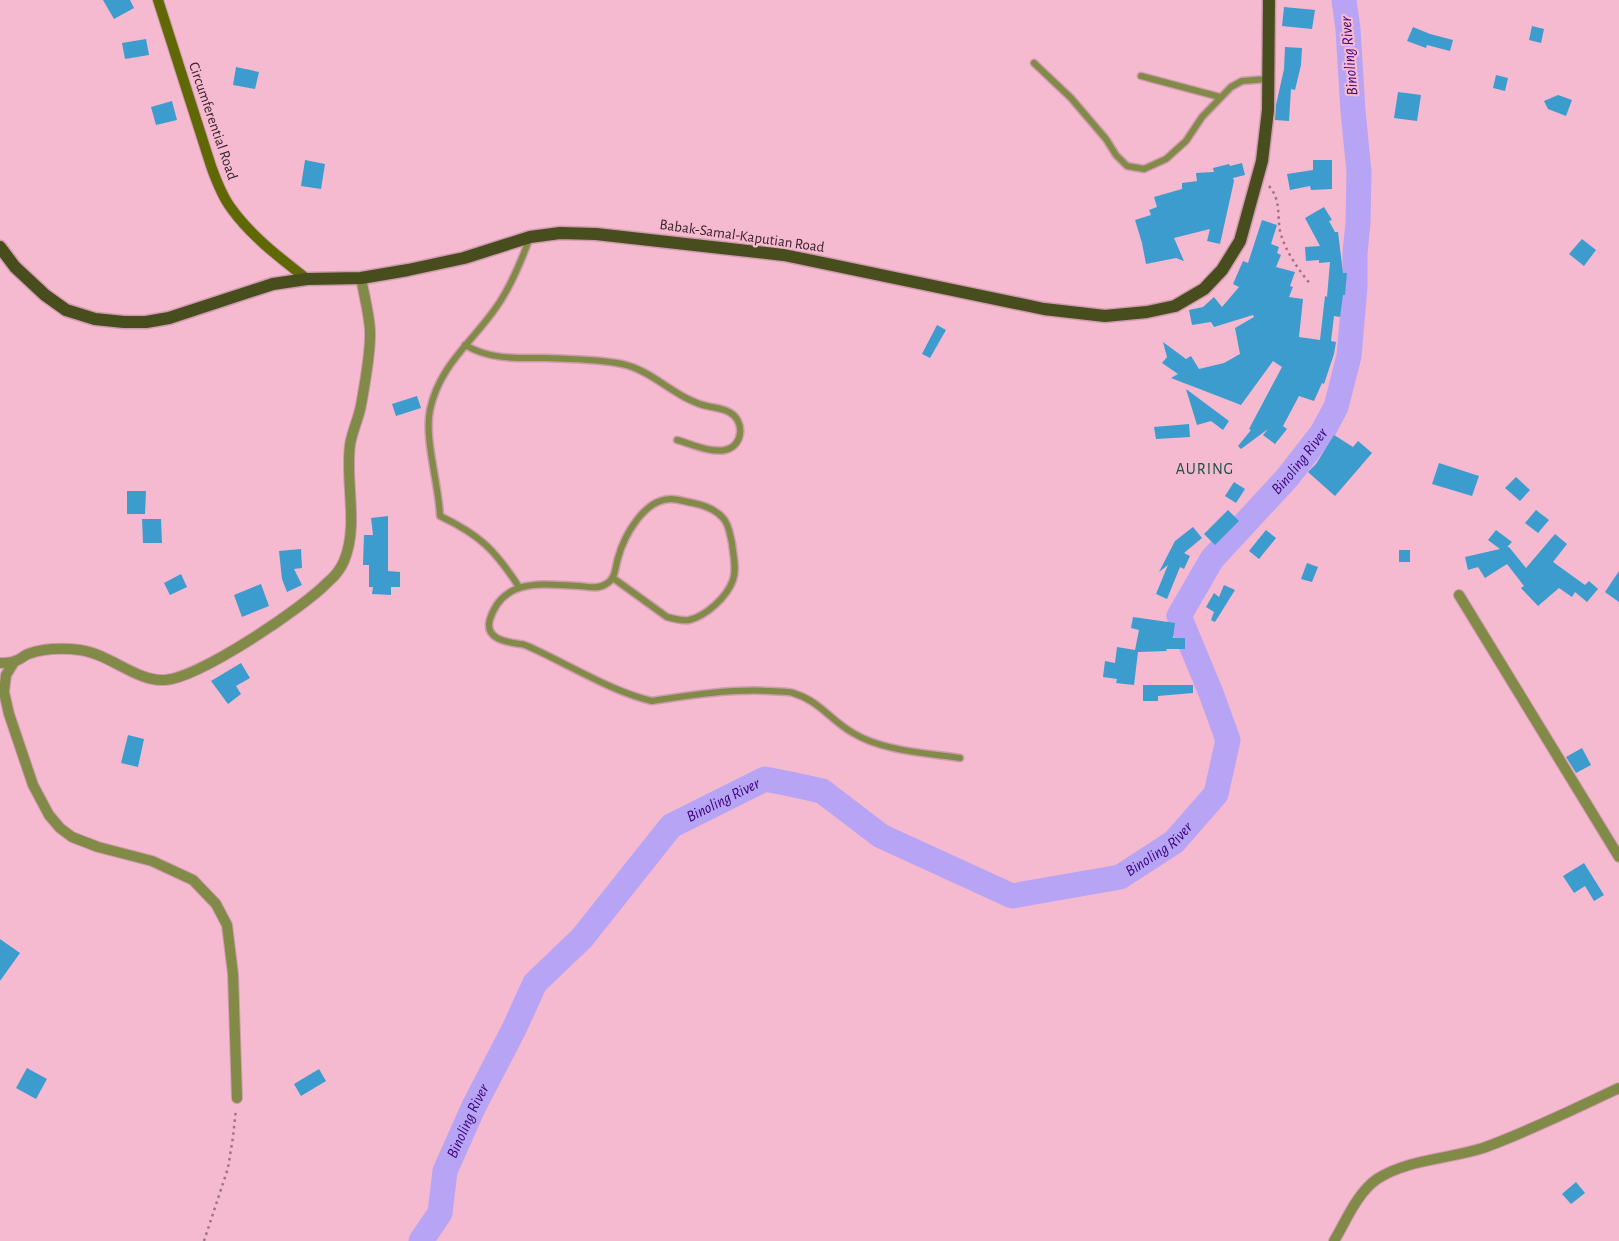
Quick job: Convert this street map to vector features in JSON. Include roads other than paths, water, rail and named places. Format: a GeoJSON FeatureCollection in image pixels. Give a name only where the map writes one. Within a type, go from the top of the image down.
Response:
{"type":"FeatureCollection","features":[{"type":"Feature","properties":{"kind":"main road","name":"Circumferential Road"},"geometry":{"type":"LineString","coordinates":[[158,0],[211,166],[230,207],[268,247],[307,278]]}},
{"type":"Feature","properties":{"kind":"main road","name":"Babak-Samal-Kaputian Road"},"geometry":{"type":"LineString","coordinates":[[0,246],[15,267],[45,295],[66,310],[95,319],[124,322],[146,322],[169,318],[260,288],[307,278],[361,278],[464,258],[530,237],[560,233],[596,234],[784,255],[1044,309],[1104,316],[1147,312],[1175,306],[1204,288],[1222,270],[1240,241],[1258,178],[1268,110],[1269,0]]}},
{"type":"Feature","properties":{"kind":"street"},"geometry":{"type":"LineString","coordinates":[[0,664],[14,662],[27,655],[50,649],[81,650],[103,656],[145,678],[164,680],[184,676],[209,664],[251,639],[299,606],[328,582],[343,563],[349,547],[350,444],[361,407],[370,330],[361,278]]}},
{"type":"Feature","properties":{"kind":"street"},"geometry":{"type":"LineString","coordinates":[[1459,595],[1619,858]]}},
{"type":"Feature","properties":{"kind":"street"},"geometry":{"type":"LineString","coordinates":[[14,662],[6,675],[4,692],[9,714],[33,785],[49,815],[60,828],[72,837],[98,847],[152,861],[193,880],[216,904],[227,925],[232,974],[237,1098]]}},
{"type":"Feature","properties":{"kind":"street"},"geometry":{"type":"LineString","coordinates":[[1334,1241],[1361,1195],[1376,1180],[1396,1170],[1481,1148],[1540,1125],[1619,1088]]}},
{"type":"Feature","properties":{"kind":"lane"},"geometry":{"type":"LineString","coordinates":[[1034,63],[1071,98],[1127,166],[1144,169],[1166,159],[1186,141],[1202,117],[1231,87],[1242,81],[1268,79]]}},
{"type":"Feature","properties":{"kind":"lane"},"geometry":{"type":"LineString","coordinates":[[1141,76],[1220,97]]}},
{"type":"Feature","properties":{"kind":"lane"},"geometry":{"type":"LineString","coordinates":[[519,587],[507,568],[478,536],[440,516],[430,441],[429,412],[436,388],[446,369],[495,309],[514,278],[530,237]]}},
{"type":"Feature","properties":{"kind":"lane"},"geometry":{"type":"LineString","coordinates":[[465,345],[482,354],[494,356],[624,364],[686,398],[706,406],[723,409],[732,414],[739,422],[741,431],[736,444],[726,450],[712,449],[677,440]]}},
{"type":"Feature","properties":{"kind":"lane"},"geometry":{"type":"LineString","coordinates":[[613,578],[667,617],[676,620],[688,620],[702,614],[726,593],[733,580],[733,552],[730,534],[724,519],[713,510],[696,504],[670,499],[659,502],[647,509],[633,523],[620,551],[613,578],[604,586],[536,585],[519,587],[508,593],[499,602],[489,624],[491,630],[497,639],[504,642],[522,644],[640,698],[652,701],[755,690],[791,693],[810,699],[840,725],[870,741],[897,748],[960,758]]}},
{"type":"Feature","properties":{"kind":"waterway","name":"Binoling River"},"geometry":{"type":"LineString","coordinates":[[421,1241],[440,1213],[445,1171],[474,1106],[514,1029],[535,983],[582,938],[671,826],[765,779],[795,785],[822,791],[881,836],[1012,896],[1120,877],[1174,842],[1216,794],[1228,740],[1179,616],[1212,559],[1287,478],[1322,433],[1336,407],[1349,356],[1358,223],[1359,172],[1344,0]]}},
{"type":"Feature","properties":{"kind":"district","name":"AURING"},"geometry":{"type":"Point","coordinates":[1205,469]}}]}
